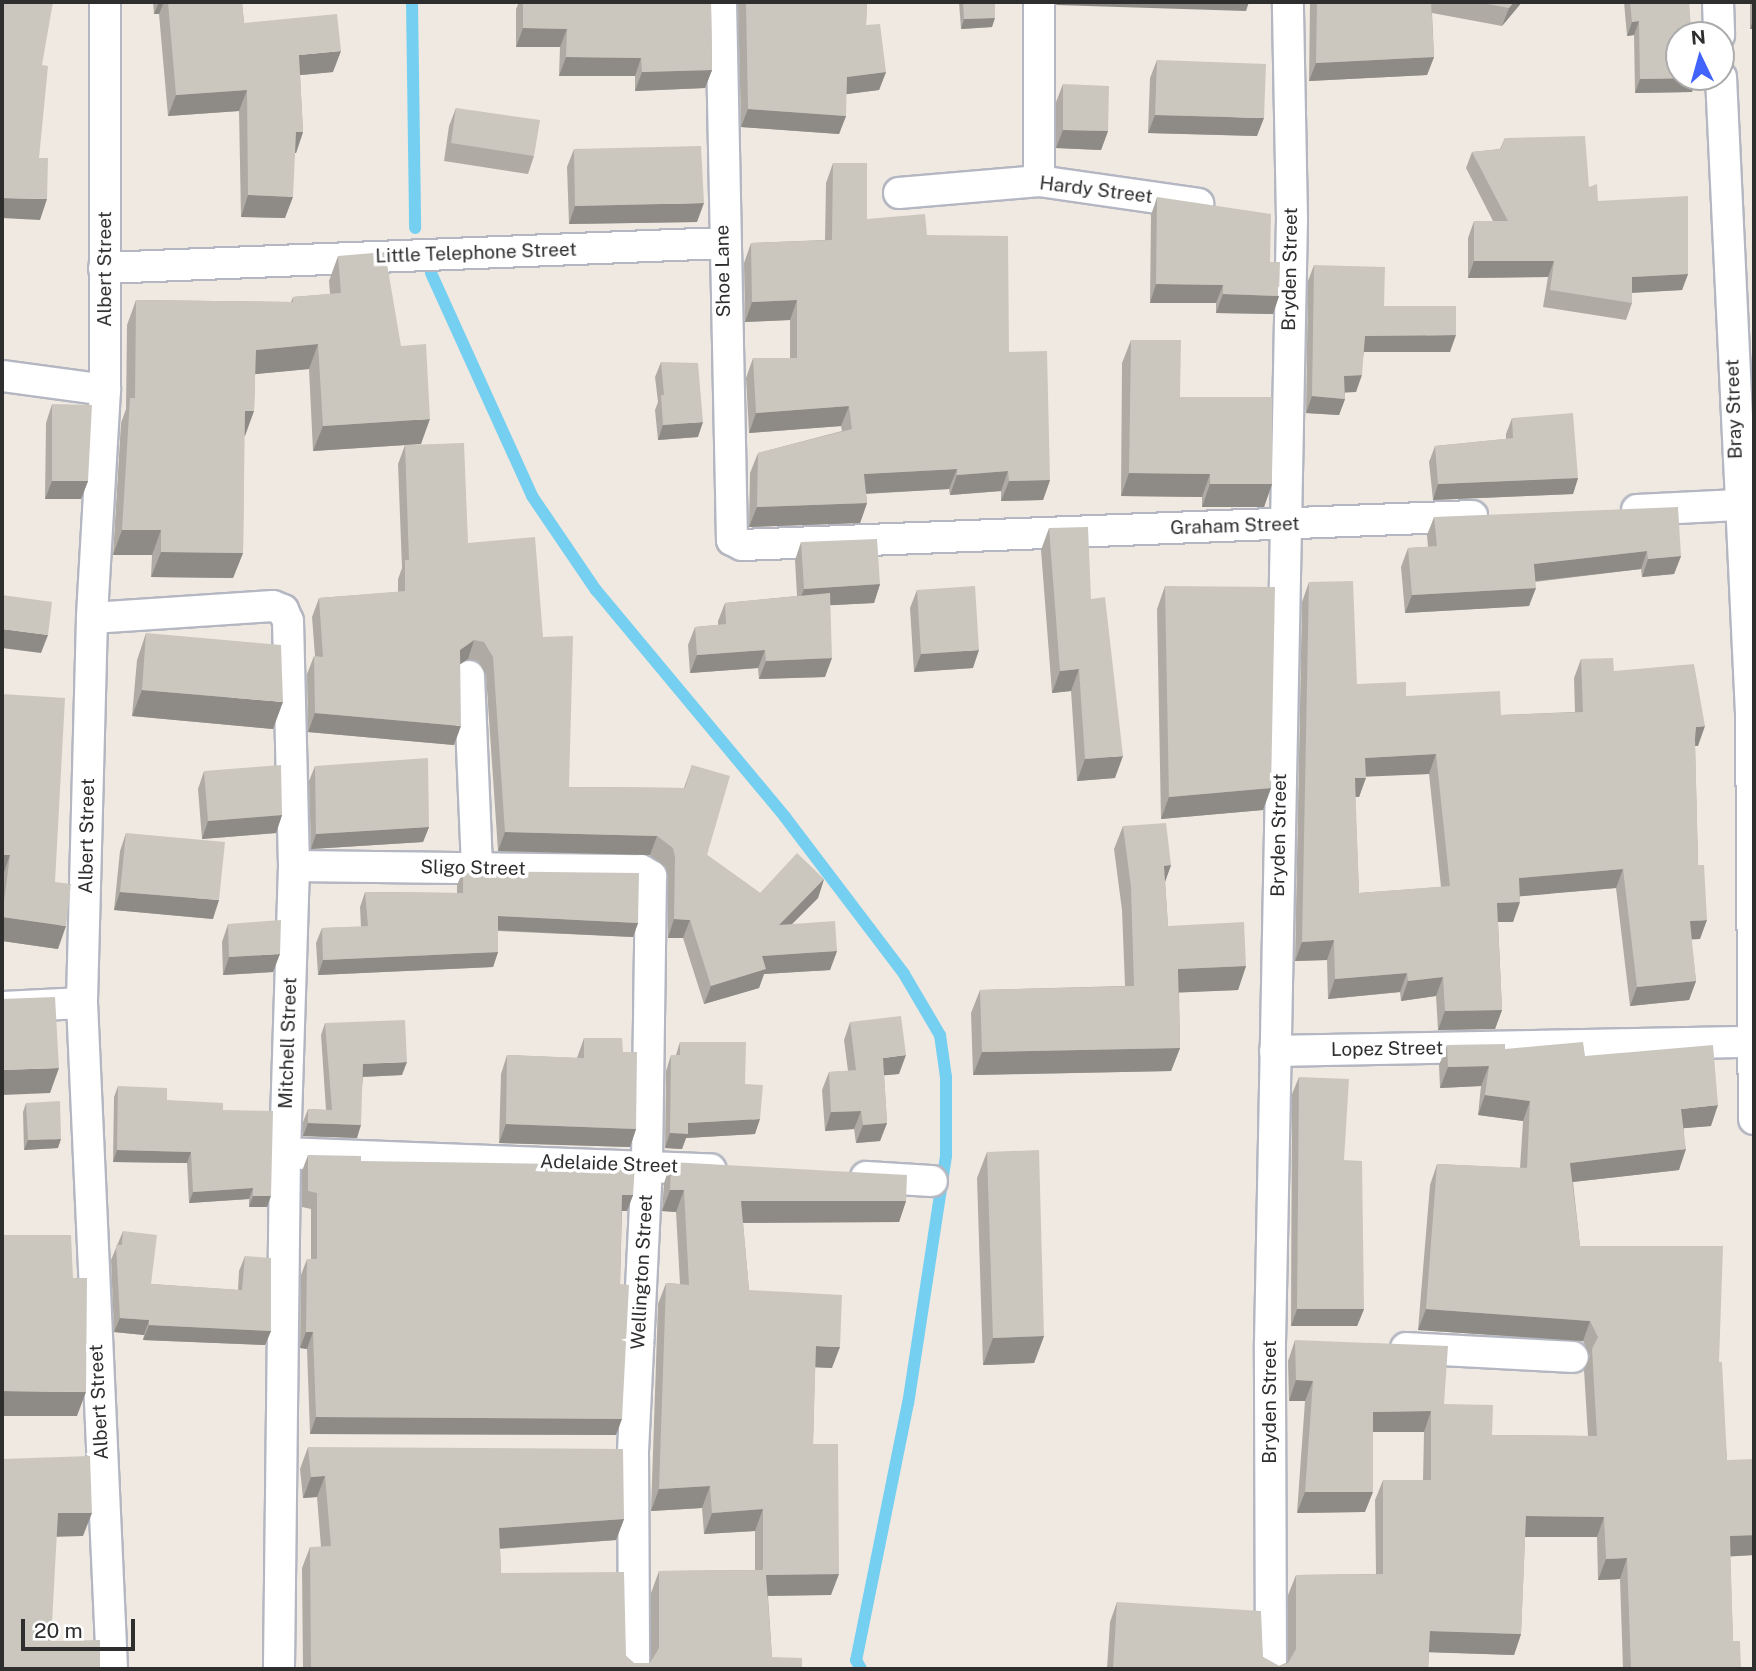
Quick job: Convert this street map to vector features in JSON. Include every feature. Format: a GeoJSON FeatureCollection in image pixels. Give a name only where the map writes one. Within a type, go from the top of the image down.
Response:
{"type":"FeatureCollection","features":[{"type":"Feature","properties":{"kind":"street","name":"Albert Street"},"geometry":{"type":"LineString","coordinates":[[105,2],[105,390],[92,618],[82,1003],[112,1669]]}},
{"type":"Feature","properties":{"kind":"street","name":"Shoe Lane"},"geometry":{"type":"LineString","coordinates":[[721,2],[723,243],[732,540]]}},
{"type":"Feature","properties":{"kind":"street"},"geometry":{"type":"LineString","coordinates":[[1039,2],[1040,181]]}},
{"type":"Feature","properties":{"kind":"street","name":"Bryden Street"},"geometry":{"type":"LineString","coordinates":[[1271,1669],[1284,1343],[1275,1051],[1284,524],[1278,217],[1289,2]]}},
{"type":"Feature","properties":{"kind":"street"},"geometry":{"type":"LineString","coordinates":[[1718,2],[1719,21]]}},
{"type":"Feature","properties":{"kind":"street","name":"Bray Street"},"geometry":{"type":"LineString","coordinates":[[1722,91],[1738,505],[1748,544],[1753,712],[1751,1042],[1754,1119]]}},
{"type":"Feature","properties":{"kind":"street","name":"Hardy Street"},"geometry":{"type":"LineString","coordinates":[[898,193],[1040,181],[1230,210]]}},
{"type":"Feature","properties":{"kind":"street","name":"Little Telephone Street"},"geometry":{"type":"LineString","coordinates":[[104,268],[723,243]]}},
{"type":"Feature","properties":{"kind":"street"},"geometry":{"type":"LineString","coordinates":[[2,376],[105,390]]}},
{"type":"Feature","properties":{"kind":"street"},"geometry":{"type":"LineString","coordinates":[[1614,511],[1738,505]]}},
{"type":"Feature","properties":{"kind":"street","name":"Graham Street"},"geometry":{"type":"LineString","coordinates":[[732,540],[742,545],[1504,515]]}},
{"type":"Feature","properties":{"kind":"street","name":"Mitchell Street"},"geometry":{"type":"LineString","coordinates":[[92,618],[273,606],[283,610],[288,621],[294,866],[285,1153],[296,1451],[279,1669]]}},
{"type":"Feature","properties":{"kind":"street"},"geometry":{"type":"LineString","coordinates":[[469,676],[477,868]]}},
{"type":"Feature","properties":{"kind":"street","name":"Sligo Street"},"geometry":{"type":"LineString","coordinates":[[294,866],[641,870],[651,876]]}},
{"type":"Feature","properties":{"kind":"street","name":"Wellington Street"},"geometry":{"type":"LineString","coordinates":[[634,1669],[620,1453],[647,1165],[651,876]]}},
{"type":"Feature","properties":{"kind":"street"},"geometry":{"type":"LineString","coordinates":[[2,1007],[82,1003]]}},
{"type":"Feature","properties":{"kind":"street","name":"Lopez Street"},"geometry":{"type":"LineString","coordinates":[[1275,1051],[1751,1042]]}},
{"type":"Feature","properties":{"kind":"street","name":"Adelaide Street"},"geometry":{"type":"LineString","coordinates":[[285,1153],[742,1170]]}},
{"type":"Feature","properties":{"kind":"street"},"geometry":{"type":"LineString","coordinates":[[837,1176],[932,1181]]}},
{"type":"Feature","properties":{"kind":"street"},"geometry":{"type":"LineString","coordinates":[[1380,1345],[1573,1357]]}},
{"type":"Feature","properties":{"kind":"building"},"geometry":{"type":"Polygon","coordinates":[[[2,2],[53,2],[42,65],[48,66],[39,158],[48,158],[47,199],[2,198],[2,2]]]}},
{"type":"Feature","properties":{"kind":"building"},"geometry":{"type":"Polygon","coordinates":[[[168,2],[242,2],[244,23],[337,14],[341,51],[299,55],[303,132],[296,132],[293,197],[248,195],[247,90],[176,95],[168,2]]]}},
{"type":"Feature","properties":{"kind":"building"},"geometry":{"type":"Polygon","coordinates":[[[523,2],[711,2],[712,70],[642,72],[641,58],[566,57],[567,29],[523,28],[523,2]]]}},
{"type":"Feature","properties":{"kind":"building"},"geometry":{"type":"Polygon","coordinates":[[[746,2],[867,2],[866,25],[880,24],[886,72],[847,77],[846,116],[748,109],[746,2]]]}},
{"type":"Feature","properties":{"kind":"building"},"geometry":{"type":"Polygon","coordinates":[[[963,2],[995,2],[995,18],[964,19],[963,2]]]}},
{"type":"Feature","properties":{"kind":"building"},"geometry":{"type":"Polygon","coordinates":[[[1317,2],[1431,2],[1434,57],[1316,63],[1317,2]]]}},
{"type":"Feature","properties":{"kind":"building"},"geometry":{"type":"Polygon","coordinates":[[[1476,2],[1514,2],[1509,8],[1476,2]]]}},
{"type":"Feature","properties":{"kind":"building"},"geometry":{"type":"Polygon","coordinates":[[[1630,2],[1689,2],[1690,21],[1665,21],[1665,79],[1640,79],[1639,21],[1632,22],[1630,2]]]}},
{"type":"Feature","properties":{"kind":"building"},"geometry":{"type":"Polygon","coordinates":[[[1157,60],[1266,64],[1264,118],[1155,115],[1157,60]]]}},
{"type":"Feature","properties":{"kind":"building"},"geometry":{"type":"Polygon","coordinates":[[[1063,84],[1109,86],[1108,131],[1063,130],[1063,84]]]}},
{"type":"Feature","properties":{"kind":"building"},"geometry":{"type":"Polygon","coordinates":[[[456,108],[540,120],[534,156],[451,143],[456,108]]]}},
{"type":"Feature","properties":{"kind":"building"},"geometry":{"type":"Polygon","coordinates":[[[1585,136],[1589,187],[1597,184],[1598,201],[1688,196],[1688,274],[1632,277],[1632,303],[1550,290],[1554,261],[1474,261],[1474,221],[1508,221],[1472,152],[1501,149],[1505,138],[1585,136]]]}},
{"type":"Feature","properties":{"kind":"building"},"geometry":{"type":"Polygon","coordinates":[[[701,146],[704,203],[575,206],[574,149],[701,146]]]}},
{"type":"Feature","properties":{"kind":"building"},"geometry":{"type":"Polygon","coordinates":[[[833,163],[867,163],[867,219],[925,214],[927,235],[1008,236],[1009,352],[1047,351],[1050,480],[1009,481],[1008,471],[957,475],[957,469],[864,474],[867,503],[757,507],[758,453],[852,429],[849,406],[756,413],[753,358],[797,358],[797,300],[752,302],[751,243],[832,240],[833,163]]]}},
{"type":"Feature","properties":{"kind":"building"},"geometry":{"type":"Polygon","coordinates":[[[1157,197],[1271,214],[1270,262],[1280,262],[1279,296],[1223,294],[1223,285],[1156,284],[1157,197]]]}},
{"type":"Feature","properties":{"kind":"building"},"geometry":{"type":"Polygon","coordinates":[[[385,252],[401,346],[426,344],[430,419],[323,426],[318,344],[256,350],[254,411],[245,411],[243,553],[161,552],[161,530],[122,530],[130,398],[135,398],[136,300],[293,302],[293,297],[341,293],[338,256],[385,252]]]}},
{"type":"Feature","properties":{"kind":"building"},"geometry":{"type":"Polygon","coordinates":[[[1314,265],[1385,267],[1384,306],[1456,306],[1456,335],[1365,336],[1362,375],[1344,376],[1345,399],[1312,396],[1314,265]]]}},
{"type":"Feature","properties":{"kind":"building"},"geometry":{"type":"Polygon","coordinates":[[[1131,340],[1181,340],[1180,397],[1272,397],[1272,484],[1210,484],[1210,474],[1129,473],[1131,340]]]}},
{"type":"Feature","properties":{"kind":"building"},"geometry":{"type":"Polygon","coordinates":[[[661,362],[698,363],[703,422],[663,425],[661,362]]]}},
{"type":"Feature","properties":{"kind":"building"},"geometry":{"type":"Polygon","coordinates":[[[52,404],[92,405],[88,481],[52,481],[52,404]]]}},
{"type":"Feature","properties":{"kind":"building"},"geometry":{"type":"Polygon","coordinates":[[[1573,413],[1578,478],[1438,484],[1435,446],[1513,438],[1512,418],[1573,413]]]}},
{"type":"Feature","properties":{"kind":"building"},"geometry":{"type":"Polygon","coordinates":[[[464,443],[468,543],[535,537],[543,637],[573,636],[569,787],[685,788],[692,765],[730,776],[707,855],[760,893],[797,853],[824,879],[779,925],[835,921],[837,951],[762,956],[766,969],[711,986],[690,920],[674,919],[675,857],[673,848],[657,836],[505,832],[493,657],[484,642],[474,640],[460,650],[461,726],[315,713],[314,656],[323,657],[319,598],[405,591],[405,560],[409,560],[405,445],[464,443]]]}},
{"type":"Feature","properties":{"kind":"building"},"geometry":{"type":"Polygon","coordinates":[[[1678,507],[1681,556],[1648,559],[1647,551],[1534,564],[1536,588],[1412,595],[1408,548],[1437,546],[1434,517],[1678,507]]]}},
{"type":"Feature","properties":{"kind":"building"},"geometry":{"type":"Polygon","coordinates":[[[1088,527],[1091,599],[1105,597],[1123,756],[1085,759],[1079,669],[1060,671],[1049,528],[1088,527]]]}},
{"type":"Feature","properties":{"kind":"building"},"geometry":{"type":"Polygon","coordinates":[[[877,539],[880,584],[804,589],[801,542],[877,539]]]}},
{"type":"Feature","properties":{"kind":"building"},"geometry":{"type":"Polygon","coordinates":[[[1353,581],[1357,684],[1406,682],[1406,696],[1500,691],[1501,715],[1583,712],[1581,659],[1613,658],[1614,671],[1694,664],[1705,726],[1696,727],[1695,739],[1698,865],[1704,865],[1707,920],[1690,921],[1696,981],[1637,987],[1623,869],[1519,878],[1520,902],[1497,903],[1502,1010],[1445,1011],[1443,977],[1408,981],[1407,973],[1335,979],[1334,940],[1302,942],[1309,582],[1353,581]],[[1436,754],[1365,758],[1366,778],[1355,778],[1359,893],[1450,886],[1436,754]]]}},
{"type":"Feature","properties":{"kind":"building"},"geometry":{"type":"Polygon","coordinates":[[[975,586],[979,650],[921,654],[917,590],[975,586]]]}},
{"type":"Feature","properties":{"kind":"building"},"geometry":{"type":"Polygon","coordinates":[[[1165,586],[1275,587],[1271,788],[1169,797],[1165,586]]]}},
{"type":"Feature","properties":{"kind":"building"},"geometry":{"type":"Polygon","coordinates":[[[830,593],[832,658],[766,661],[765,650],[697,655],[695,627],[726,624],[725,603],[830,593]]]}},
{"type":"Feature","properties":{"kind":"building"},"geometry":{"type":"Polygon","coordinates":[[[2,595],[52,602],[48,635],[2,629],[2,595]]]}},
{"type":"Feature","properties":{"kind":"building"},"geometry":{"type":"Polygon","coordinates":[[[146,633],[281,645],[283,702],[142,690],[146,633]]]}},
{"type":"Feature","properties":{"kind":"building"},"geometry":{"type":"Polygon","coordinates":[[[2,694],[65,698],[55,882],[71,884],[66,926],[2,917],[10,855],[2,855],[2,694]]]}},
{"type":"Feature","properties":{"kind":"building"},"geometry":{"type":"Polygon","coordinates":[[[428,758],[429,827],[316,834],[315,766],[428,758]]]}},
{"type":"Feature","properties":{"kind":"building"},"geometry":{"type":"Polygon","coordinates":[[[281,765],[282,815],[208,821],[204,771],[281,765]]]}},
{"type":"Feature","properties":{"kind":"building"},"geometry":{"type":"Polygon","coordinates":[[[1166,823],[1171,865],[1164,866],[1168,926],[1244,922],[1246,966],[1178,969],[1180,1048],[982,1052],[980,990],[1134,986],[1131,887],[1123,826],[1166,823]]]}},
{"type":"Feature","properties":{"kind":"building"},"geometry":{"type":"Polygon","coordinates":[[[126,833],[225,842],[219,900],[120,892],[126,833]]]}},
{"type":"Feature","properties":{"kind":"building"},"geometry":{"type":"Polygon","coordinates":[[[463,871],[639,873],[638,923],[498,916],[498,952],[323,960],[322,928],[368,926],[365,892],[463,893],[463,871]]]}},
{"type":"Feature","properties":{"kind":"building"},"geometry":{"type":"Polygon","coordinates":[[[281,920],[280,954],[229,957],[228,924],[281,920]]]}},
{"type":"Feature","properties":{"kind":"building"},"geometry":{"type":"Polygon","coordinates":[[[55,997],[59,1068],[2,1070],[2,999],[55,997]]]}},
{"type":"Feature","properties":{"kind":"building"},"geometry":{"type":"Polygon","coordinates":[[[901,1016],[906,1055],[883,1058],[887,1123],[863,1125],[861,1111],[831,1112],[829,1072],[856,1070],[850,1022],[901,1016]]]}},
{"type":"Feature","properties":{"kind":"building"},"geometry":{"type":"Polygon","coordinates":[[[405,1020],[407,1062],[363,1064],[361,1125],[308,1123],[308,1109],[332,1110],[325,1023],[405,1020]]]}},
{"type":"Feature","properties":{"kind":"building"},"geometry":{"type":"Polygon","coordinates":[[[584,1038],[622,1038],[623,1052],[637,1052],[636,1129],[506,1124],[507,1055],[584,1058],[584,1038]]]}},
{"type":"Feature","properties":{"kind":"building"},"geometry":{"type":"Polygon","coordinates":[[[680,1042],[746,1042],[745,1084],[763,1085],[760,1119],[688,1123],[688,1134],[670,1133],[671,1055],[680,1055],[680,1042]]]}},
{"type":"Feature","properties":{"kind":"building"},"geometry":{"type":"Polygon","coordinates":[[[1583,1042],[1585,1056],[1713,1045],[1718,1105],[1681,1109],[1686,1149],[1570,1163],[1580,1246],[1723,1246],[1719,1362],[1722,1362],[1727,1460],[1754,1459],[1754,1535],[1730,1536],[1733,1641],[1740,1641],[1741,1669],[1631,1669],[1627,1558],[1606,1559],[1604,1517],[1526,1516],[1521,1634],[1430,1631],[1428,1669],[1113,1669],[1117,1602],[1261,1611],[1263,1657],[1279,1666],[1288,1663],[1296,1649],[1296,1575],[1383,1574],[1383,1480],[1431,1480],[1431,1411],[1373,1412],[1373,1492],[1305,1492],[1313,1381],[1296,1380],[1295,1340],[1448,1346],[1444,1404],[1493,1405],[1492,1435],[1597,1436],[1592,1349],[1598,1337],[1590,1321],[1426,1309],[1437,1164],[1527,1168],[1530,1101],[1485,1095],[1489,1066],[1448,1067],[1447,1045],[1505,1044],[1505,1049],[1583,1042]]]}},
{"type":"Feature","properties":{"kind":"building"},"geometry":{"type":"Polygon","coordinates":[[[1299,1077],[1349,1079],[1344,1160],[1362,1161],[1364,1309],[1297,1309],[1299,1077]]]}},
{"type":"Feature","properties":{"kind":"building"},"geometry":{"type":"Polygon","coordinates":[[[118,1086],[167,1088],[167,1100],[223,1103],[223,1110],[273,1111],[271,1196],[253,1196],[253,1188],[193,1192],[191,1152],[117,1150],[118,1086]]]}},
{"type":"Feature","properties":{"kind":"building"},"geometry":{"type":"Polygon","coordinates":[[[60,1101],[61,1139],[28,1140],[26,1103],[60,1101]]]}},
{"type":"Feature","properties":{"kind":"building"},"geometry":{"type":"Polygon","coordinates":[[[1039,1150],[1044,1336],[993,1338],[987,1152],[1039,1150]]]}},
{"type":"Feature","properties":{"kind":"building"},"geometry":{"type":"Polygon","coordinates":[[[308,1155],[361,1156],[361,1161],[635,1165],[633,1195],[622,1195],[620,1284],[629,1285],[622,1419],[316,1417],[313,1332],[306,1332],[307,1259],[317,1259],[317,1193],[308,1191],[308,1155]]]}},
{"type":"Feature","properties":{"kind":"building"},"geometry":{"type":"Polygon","coordinates":[[[671,1162],[907,1175],[906,1201],[741,1201],[749,1290],[842,1295],[840,1347],[816,1346],[813,1444],[838,1444],[839,1574],[766,1575],[772,1657],[802,1658],[802,1669],[311,1669],[310,1547],[331,1546],[325,1476],[311,1477],[308,1447],[623,1449],[624,1519],[499,1528],[501,1573],[624,1572],[626,1656],[634,1663],[650,1663],[659,1648],[659,1571],[763,1570],[763,1509],[712,1513],[710,1486],[659,1489],[666,1283],[689,1285],[684,1190],[670,1190],[671,1162]]]}},
{"type":"Feature","properties":{"kind":"building"},"geometry":{"type":"Polygon","coordinates":[[[123,1231],[157,1235],[151,1284],[242,1290],[245,1256],[271,1258],[271,1331],[149,1325],[149,1320],[120,1318],[116,1245],[122,1245],[123,1231]]]}},
{"type":"Feature","properties":{"kind":"building"},"geometry":{"type":"Polygon","coordinates":[[[2,1235],[71,1235],[73,1278],[87,1278],[86,1392],[2,1391],[2,1235]]]}},
{"type":"Feature","properties":{"kind":"building"},"geometry":{"type":"Polygon","coordinates":[[[90,1456],[92,1513],[58,1513],[51,1641],[100,1640],[100,1669],[2,1669],[2,1459],[90,1456]]]}},
{"type":"Feature","properties":{"kind":"waterway"},"geometry":{"type":"LineString","coordinates":[[412,2],[415,228]]}},
{"type":"Feature","properties":{"kind":"waterway"},"geometry":{"type":"LineString","coordinates":[[431,273],[532,496],[596,590],[785,817],[904,974],[940,1035],[946,1077],[946,1156],[908,1403],[856,1660],[861,1669]]}}]}
